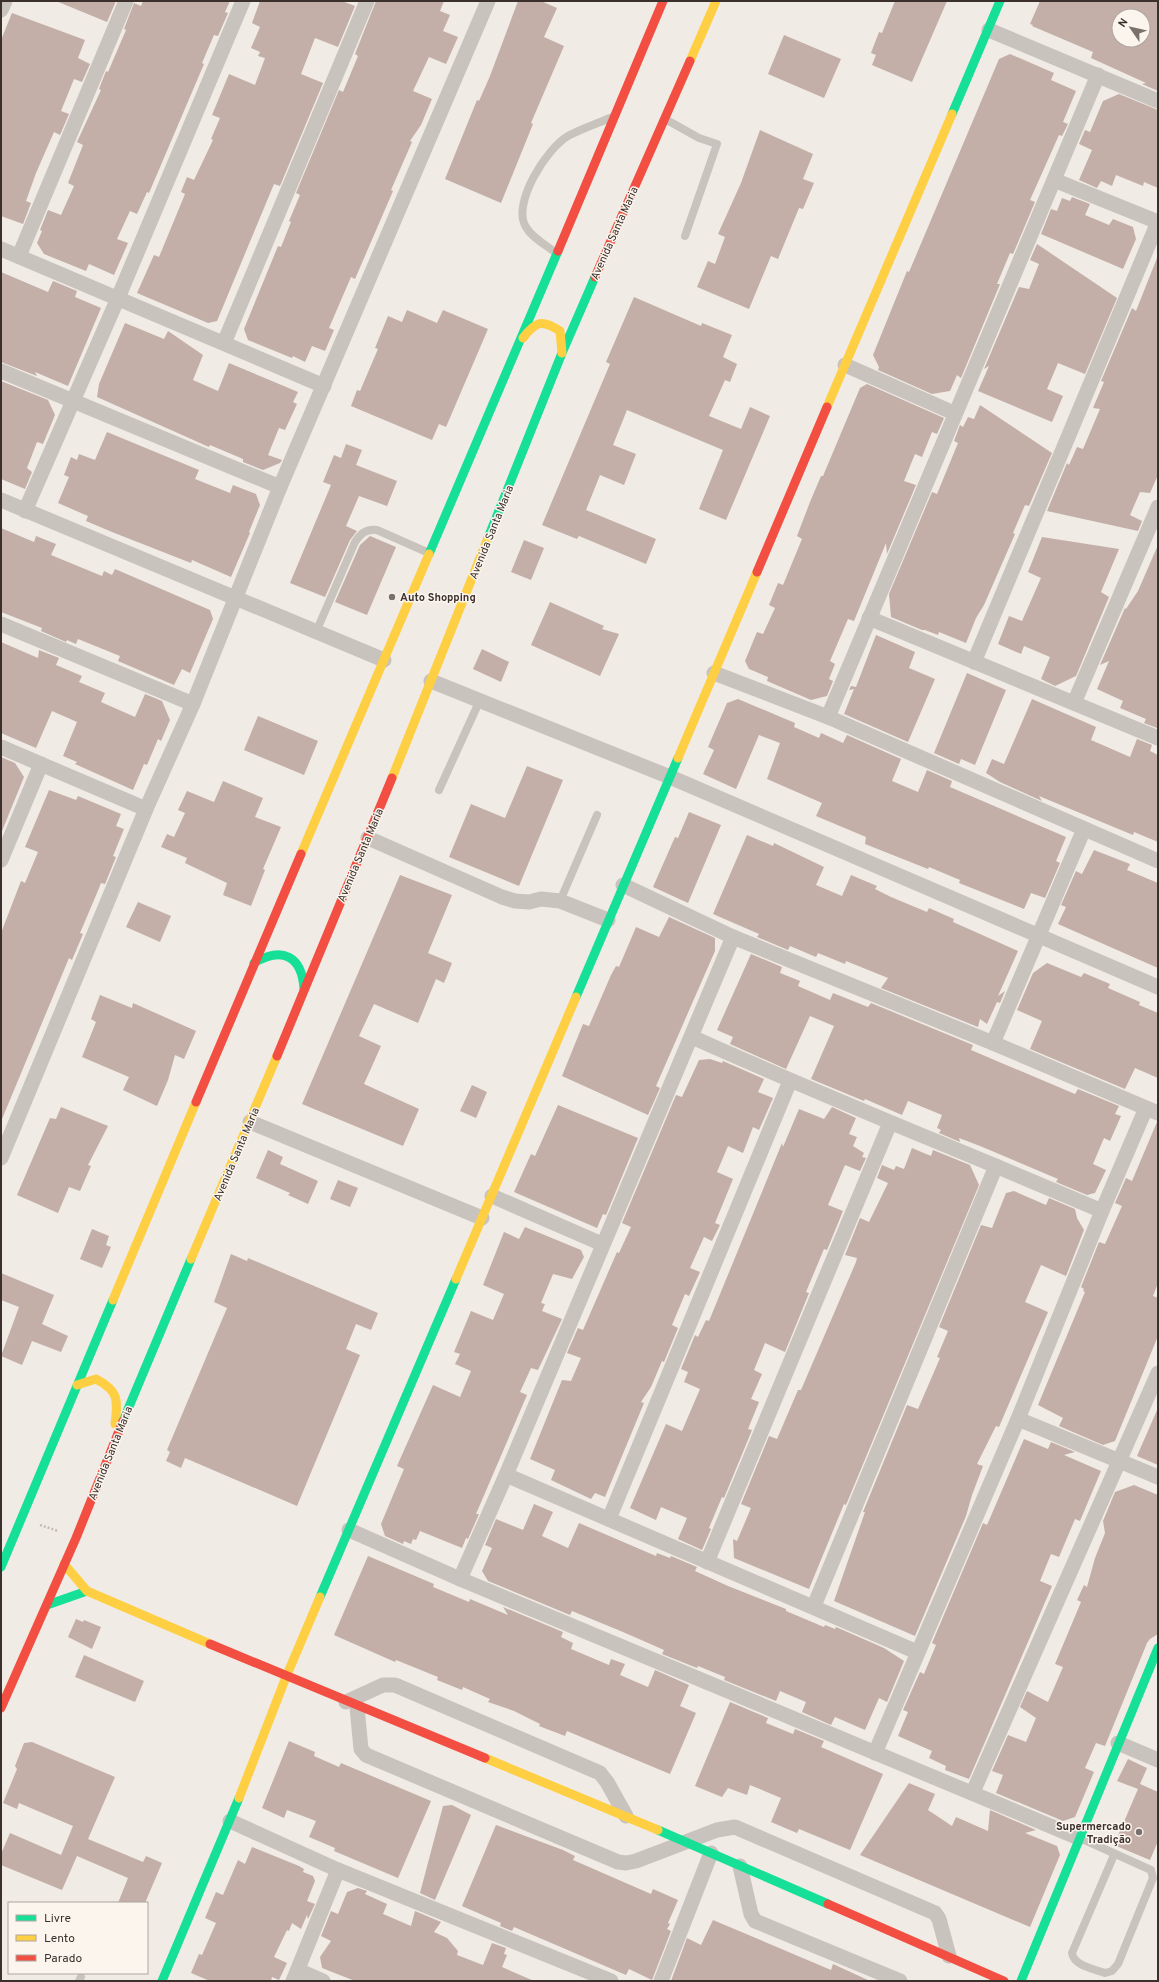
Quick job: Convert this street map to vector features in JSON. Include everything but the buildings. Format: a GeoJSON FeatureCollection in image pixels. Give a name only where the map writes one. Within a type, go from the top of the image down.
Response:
{"type":"FeatureCollection","features":[{"type":"Feature","properties":{"kind":"main road"},"geometry":{"type":"LineString","coordinates":[[1,1567],[3,1555],[23,1518],[77,1385],[254,963],[520,344],[662,1]]}},
{"type":"Feature","properties":{"kind":"main road","name":"Avenida Santa Maria"},"geometry":{"type":"LineString","coordinates":[[1,1708],[76,1538],[113,1445],[250,1122],[323,943],[368,838],[562,353],[716,1]]}},
{"type":"Feature","properties":{"kind":"main road"},"geometry":{"type":"LineString","coordinates":[[162,1981],[230,1821],[286,1677],[989,30],[1000,1]]}},
{"type":"Feature","properties":{"kind":"main road"},"geometry":{"type":"LineString","coordinates":[[520,344],[536,322],[548,324],[560,331],[562,353]]}},
{"type":"Feature","properties":{"kind":"main road"},"geometry":{"type":"LineString","coordinates":[[274,916],[273,926],[275,935]]}},
{"type":"Feature","properties":{"kind":"main road"},"geometry":{"type":"LineString","coordinates":[[311,950],[323,943]]}},
{"type":"Feature","properties":{"kind":"main road"},"geometry":{"type":"LineString","coordinates":[[284,946],[297,952]]}},
{"type":"Feature","properties":{"kind":"main road"},"geometry":{"type":"LineString","coordinates":[[254,963],[261,957],[270,954],[280,954],[289,957],[297,962],[302,970],[305,980],[304,989]]}},
{"type":"Feature","properties":{"kind":"main road"},"geometry":{"type":"LineString","coordinates":[[77,1385],[96,1379],[110,1386],[116,1393],[118,1404],[113,1445]]}},
{"type":"Feature","properties":{"kind":"main road"},"geometry":{"type":"LineString","coordinates":[[64,1564],[87,1591],[286,1677],[626,1816],[1004,1981]]}},
{"type":"Feature","properties":{"kind":"main road"},"geometry":{"type":"LineString","coordinates":[[47,1605],[87,1591]]}},
{"type":"Feature","properties":{"kind":"main road"},"geometry":{"type":"LineString","coordinates":[[1021,1981],[1158,1648]]}},
{"type":"Feature","properties":{"kind":"street"},"geometry":{"type":"LineString","coordinates":[[1,10],[5,1]]}},
{"type":"Feature","properties":{"kind":"street"},"geometry":{"type":"LineString","coordinates":[[19,256],[126,1]]}},
{"type":"Feature","properties":{"kind":"street"},"geometry":{"type":"LineString","coordinates":[[25,511],[118,298],[243,1]]}},
{"type":"Feature","properties":{"kind":"street"},"geometry":{"type":"LineString","coordinates":[[224,343],[367,1]]}},
{"type":"Feature","properties":{"kind":"street"},"geometry":{"type":"LineString","coordinates":[[1,1158],[146,809],[193,704],[280,487],[488,1]]}},
{"type":"Feature","properties":{"kind":"street"},"geometry":{"type":"LineString","coordinates":[[989,30],[1158,101]]}},
{"type":"Feature","properties":{"kind":"street"},"geometry":{"type":"LineString","coordinates":[[828,717],[954,413],[1098,76]]}},
{"type":"Feature","properties":{"kind":"street"},"geometry":{"type":"LineString","coordinates":[[974,662],[1158,222],[1054,180]]}},
{"type":"Feature","properties":{"kind":"street"},"geometry":{"type":"LineString","coordinates":[[1,249],[324,386]]}},
{"type":"Feature","properties":{"kind":"street"},"geometry":{"type":"LineString","coordinates":[[845,365],[954,413]]}},
{"type":"Feature","properties":{"kind":"street"},"geometry":{"type":"LineString","coordinates":[[1,371],[280,487]]}},
{"type":"Feature","properties":{"kind":"street"},"geometry":{"type":"LineString","coordinates":[[1,500],[384,660]]}},
{"type":"Feature","properties":{"kind":"street"},"geometry":{"type":"LineString","coordinates":[[1074,703],[1158,507]]}},
{"type":"Feature","properties":{"kind":"street"},"geometry":{"type":"LineString","coordinates":[[869,618],[1158,738]]}},
{"type":"Feature","properties":{"kind":"street"},"geometry":{"type":"LineString","coordinates":[[1,624],[193,704]]}},
{"type":"Feature","properties":{"kind":"street"},"geometry":{"type":"LineString","coordinates":[[714,673],[828,717],[1158,861]]}},
{"type":"Feature","properties":{"kind":"street"},"geometry":{"type":"LineString","coordinates":[[432,681],[670,777],[1158,987]]}},
{"type":"Feature","properties":{"kind":"street"},"geometry":{"type":"LineString","coordinates":[[1,747],[146,809]]}},
{"type":"Feature","properties":{"kind":"street"},"geometry":{"type":"LineString","coordinates":[[1,860],[41,764]]}},
{"type":"Feature","properties":{"kind":"street"},"geometry":{"type":"LineString","coordinates":[[993,1043],[1084,829]]}},
{"type":"Feature","properties":{"kind":"street"},"geometry":{"type":"LineString","coordinates":[[368,838],[502,897],[515,901],[529,902],[541,898],[560,901],[608,920]]}},
{"type":"Feature","properties":{"kind":"street"},"geometry":{"type":"LineString","coordinates":[[623,885],[733,936],[993,1043],[1152,1111],[1102,1211],[1018,1419],[875,1752]]}},
{"type":"Feature","properties":{"kind":"street"},"geometry":{"type":"LineString","coordinates":[[460,1579],[506,1475],[602,1244],[692,1037],[733,936]]}},
{"type":"Feature","properties":{"kind":"street"},"geometry":{"type":"LineString","coordinates":[[692,1037],[790,1081],[1102,1211]]}},
{"type":"Feature","properties":{"kind":"street"},"geometry":{"type":"LineString","coordinates":[[609,1519],[790,1081]]}},
{"type":"Feature","properties":{"kind":"street"},"geometry":{"type":"LineString","coordinates":[[250,1122],[482,1218]]}},
{"type":"Feature","properties":{"kind":"street"},"geometry":{"type":"LineString","coordinates":[[707,1562],[890,1123]]}},
{"type":"Feature","properties":{"kind":"street"},"geometry":{"type":"LineString","coordinates":[[814,1606],[996,1166]]}},
{"type":"Feature","properties":{"kind":"street"},"geometry":{"type":"LineString","coordinates":[[492,1196],[602,1244]]}},
{"type":"Feature","properties":{"kind":"street"},"geometry":{"type":"LineString","coordinates":[[973,1792],[1158,1373]]}},
{"type":"Feature","properties":{"kind":"street"},"geometry":{"type":"LineString","coordinates":[[1018,1419],[1158,1477]]}},
{"type":"Feature","properties":{"kind":"street"},"geometry":{"type":"LineString","coordinates":[[506,1475],[707,1562],[814,1606],[917,1652]]}},
{"type":"Feature","properties":{"kind":"street"},"geometry":{"type":"LineString","coordinates":[[349,1530],[460,1579],[973,1792],[1079,1838]]}},
{"type":"Feature","properties":{"kind":"street"},"geometry":{"type":"LineString","coordinates":[[626,1816],[607,1782],[600,1773],[395,1686],[383,1685],[352,1704],[360,1749],[366,1755],[618,1862],[626,1863],[636,1861],[717,1830],[735,1828],[935,1913],[939,1919],[949,1956]]}},
{"type":"Feature","properties":{"kind":"street"},"geometry":{"type":"LineString","coordinates":[[1118,1743],[1158,1760]]}},
{"type":"Feature","properties":{"kind":"street"},"geometry":{"type":"LineString","coordinates":[[230,1821],[338,1870],[611,1981]]}},
{"type":"Feature","properties":{"kind":"street"},"geometry":{"type":"LineString","coordinates":[[661,1981],[712,1853]]}},
{"type":"Feature","properties":{"kind":"street"},"geometry":{"type":"LineString","coordinates":[[740,1866],[751,1914],[755,1921],[900,1981]]}},
{"type":"Feature","properties":{"kind":"street"},"geometry":{"type":"LineString","coordinates":[[323,1981],[296,1976],[338,1870]]}},
{"type":"Feature","properties":{"kind":"lane"},"geometry":{"type":"LineString","coordinates":[[557,254],[525,226],[521,211],[528,188],[553,149],[567,137],[614,117]]}},
{"type":"Feature","properties":{"kind":"lane"},"geometry":{"type":"LineString","coordinates":[[664,119],[699,138],[717,144],[685,236]]}},
{"type":"Feature","properties":{"kind":"lane"},"geometry":{"type":"LineString","coordinates":[[316,632],[355,542],[361,534],[369,529],[377,530],[430,553]]}},
{"type":"Feature","properties":{"kind":"lane"},"geometry":{"type":"LineString","coordinates":[[439,790],[480,700]]}},
{"type":"Feature","properties":{"kind":"lane"},"geometry":{"type":"LineString","coordinates":[[560,901],[596,815]]}},
{"type":"Feature","properties":{"kind":"lane"},"geometry":{"type":"LineString","coordinates":[[1079,1838],[1150,1870],[1153,1878],[1118,1964],[1112,1971],[1105,1973],[1077,1962],[1073,1958],[1072,1953],[1114,1855]]}},
{"type":"Feature","properties":{"kind":"path"},"geometry":{"type":"LineString","coordinates":[[23,1518],[76,1538]]}},
{"type":"Feature","properties":{"kind":"traffic: fast"},"geometry":{"type":"LineString","coordinates":[[952,114],[1000,1]]}},
{"type":"Feature","properties":{"kind":"traffic: fast"},"geometry":{"type":"LineString","coordinates":[[429,554],[558,251]]}},
{"type":"Feature","properties":{"kind":"traffic: fast"},"geometry":{"type":"LineString","coordinates":[[488,538],[562,353],[595,277]]}},
{"type":"Feature","properties":{"kind":"traffic: fast"},"geometry":{"type":"LineString","coordinates":[[576,997],[678,758]]}},
{"type":"Feature","properties":{"kind":"traffic: fast"},"geometry":{"type":"LineString","coordinates":[[254,963],[273,955],[289,957],[295,962],[299,969],[304,989]]}},
{"type":"Feature","properties":{"kind":"traffic: fast"},"geometry":{"type":"LineString","coordinates":[[123,1421],[191,1259]]}},
{"type":"Feature","properties":{"kind":"traffic: fast"},"geometry":{"type":"LineString","coordinates":[[320,1597],[456,1279]]}},
{"type":"Feature","properties":{"kind":"traffic: fast"},"geometry":{"type":"LineString","coordinates":[[1,1567],[113,1300]]}},
{"type":"Feature","properties":{"kind":"traffic: fast"},"geometry":{"type":"LineString","coordinates":[[47,1605],[87,1591]]}},
{"type":"Feature","properties":{"kind":"traffic: fast"},"geometry":{"type":"LineString","coordinates":[[1021,1981],[1158,1648]]}},
{"type":"Feature","properties":{"kind":"traffic: fast"},"geometry":{"type":"LineString","coordinates":[[162,1981],[239,1798]]}},
{"type":"Feature","properties":{"kind":"traffic: fast"},"geometry":{"type":"LineString","coordinates":[[658,1830],[828,1904]]}},
{"type":"Feature","properties":{"kind":"traffic: slow"},"geometry":{"type":"LineString","coordinates":[[690,61],[716,1]]}},
{"type":"Feature","properties":{"kind":"traffic: slow"},"geometry":{"type":"LineString","coordinates":[[827,407],[952,114]]}},
{"type":"Feature","properties":{"kind":"traffic: slow"},"geometry":{"type":"LineString","coordinates":[[523,338],[536,325],[544,323],[560,331],[562,353]]}},
{"type":"Feature","properties":{"kind":"traffic: slow"},"geometry":{"type":"LineString","coordinates":[[392,778],[488,538]]}},
{"type":"Feature","properties":{"kind":"traffic: slow"},"geometry":{"type":"LineString","coordinates":[[301,854],[429,554]]}},
{"type":"Feature","properties":{"kind":"traffic: slow"},"geometry":{"type":"LineString","coordinates":[[678,758],[757,572]]}},
{"type":"Feature","properties":{"kind":"traffic: slow"},"geometry":{"type":"LineString","coordinates":[[456,1279],[576,997]]}},
{"type":"Feature","properties":{"kind":"traffic: slow"},"geometry":{"type":"LineString","coordinates":[[191,1259],[277,1056]]}},
{"type":"Feature","properties":{"kind":"traffic: slow"},"geometry":{"type":"LineString","coordinates":[[113,1300],[196,1102]]}},
{"type":"Feature","properties":{"kind":"traffic: slow"},"geometry":{"type":"LineString","coordinates":[[77,1385],[96,1379],[104,1383],[113,1392],[117,1409],[115,1424]]}},
{"type":"Feature","properties":{"kind":"traffic: slow"},"geometry":{"type":"LineString","coordinates":[[64,1564],[87,1591],[210,1644]]}},
{"type":"Feature","properties":{"kind":"traffic: slow"},"geometry":{"type":"LineString","coordinates":[[239,1798],[286,1677],[320,1597]]}},
{"type":"Feature","properties":{"kind":"traffic: slow"},"geometry":{"type":"LineString","coordinates":[[485,1758],[658,1830]]}},
{"type":"Feature","properties":{"kind":"traffic: jam"},"geometry":{"type":"LineString","coordinates":[[558,251],[663,1]]}},
{"type":"Feature","properties":{"kind":"traffic: jam"},"geometry":{"type":"LineString","coordinates":[[595,277],[690,61]]}},
{"type":"Feature","properties":{"kind":"traffic: jam"},"geometry":{"type":"LineString","coordinates":[[757,572],[827,407]]}},
{"type":"Feature","properties":{"kind":"traffic: jam"},"geometry":{"type":"LineString","coordinates":[[277,1056],[392,778]]}},
{"type":"Feature","properties":{"kind":"traffic: jam"},"geometry":{"type":"LineString","coordinates":[[196,1102],[301,854]]}},
{"type":"Feature","properties":{"kind":"traffic: jam"},"geometry":{"type":"LineString","coordinates":[[1,1708],[76,1538],[123,1421]]}},
{"type":"Feature","properties":{"kind":"traffic: jam"},"geometry":{"type":"LineString","coordinates":[[210,1644],[485,1758]]}},
{"type":"Feature","properties":{"kind":"traffic: jam"},"geometry":{"type":"LineString","coordinates":[[828,1904],[1004,1981]]}},
{"type":"Feature","properties":{"kind":"place","name":"Auto Shopping"},"geometry":{"type":"Point","coordinates":[392,597]}},
{"type":"Feature","properties":{"kind":"place","name":"Supermercado Tradição"},"geometry":{"type":"Point","coordinates":[1139,1832]}}]}
